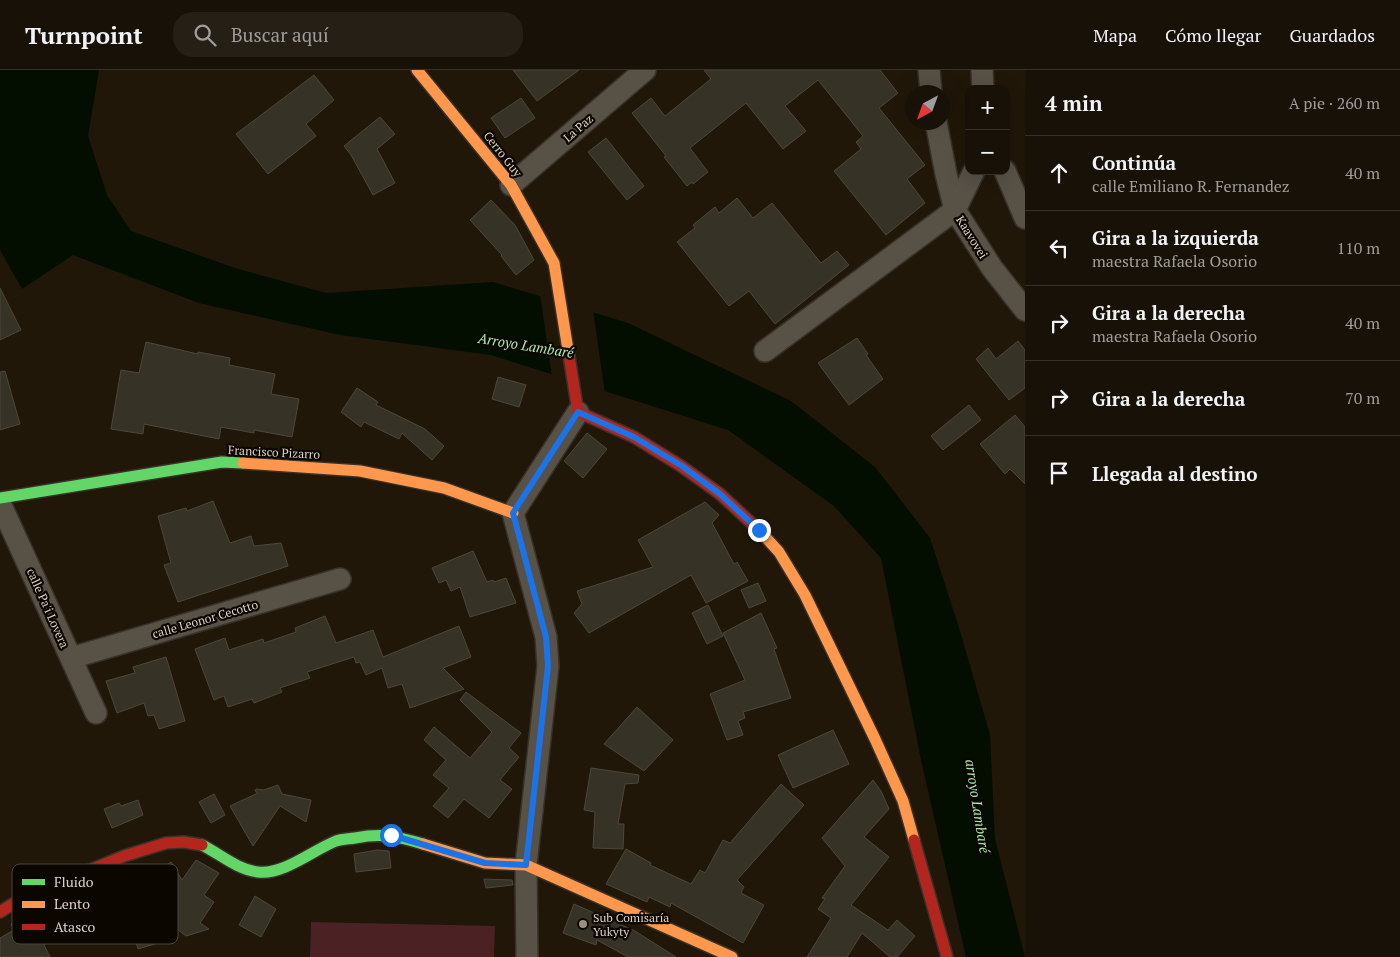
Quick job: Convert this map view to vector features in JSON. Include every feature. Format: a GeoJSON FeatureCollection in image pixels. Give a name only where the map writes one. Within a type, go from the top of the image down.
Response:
{"type":"FeatureCollection","features":[{"type":"Feature","properties":{"kind":"street","name":"Cerro Guy"},"geometry":{"type":"LineString","coordinates":[[417,70],[511,185],[554,264],[577,406]]}},
{"type":"Feature","properties":{"kind":"street","name":"La Paz"},"geometry":{"type":"LineString","coordinates":[[511,185],[645,70]]}},
{"type":"Feature","properties":{"kind":"street"},"geometry":{"type":"LineString","coordinates":[[929,70],[930,85]]}},
{"type":"Feature","properties":{"kind":"street"},"geometry":{"type":"LineString","coordinates":[[982,70],[983,85]]}},
{"type":"Feature","properties":{"kind":"street","name":"Kaavovei"},"geometry":{"type":"LineString","coordinates":[[938,130],[955,210],[992,268],[1025,310]]}},
{"type":"Feature","properties":{"kind":"street"},"geometry":{"type":"LineString","coordinates":[[764,351],[955,210],[972,175]]}},
{"type":"Feature","properties":{"kind":"street"},"geometry":{"type":"LineString","coordinates":[[1007,175],[1025,218]]}},
{"type":"Feature","properties":{"kind":"street"},"geometry":{"type":"LineString","coordinates":[[527,957],[526,865],[548,666],[546,637],[513,513],[577,406],[682,466],[720,494],[759,530],[779,552],[805,595],[903,801],[947,957]]}},
{"type":"Feature","properties":{"kind":"street","name":"Francisco Pizarro"},"geometry":{"type":"LineString","coordinates":[[0,498],[222,462],[360,471],[444,488],[513,513]]}},
{"type":"Feature","properties":{"kind":"street","name":"calle Pa'i Lovera"},"geometry":{"type":"LineString","coordinates":[[0,503],[96,713]]}},
{"type":"Feature","properties":{"kind":"street","name":"calle Leonor Cecotto"},"geometry":{"type":"LineString","coordinates":[[70,658],[340,579]]}},
{"type":"Feature","properties":{"kind":"street"},"geometry":{"type":"LineString","coordinates":[[104,864],[166,843],[203,845],[239,866],[258,872],[274,870],[296,862],[337,841],[376,834],[391,835],[485,863],[526,865],[732,957]]}},
{"type":"Feature","properties":{"kind":"street"},"geometry":{"type":"LineString","coordinates":[[0,912],[12,904]]}},
{"type":"Feature","properties":{"kind":"shaded area"},"geometry":{"type":"Polygon","coordinates":[[[311,922],[495,926],[494,957],[310,957],[311,922]]]}},
{"type":"Feature","properties":{"kind":"water"},"geometry":{"type":"Polygon","coordinates":[[[0,70],[99,70],[88,136],[107,195],[131,231],[235,268],[326,293],[493,282],[628,323],[791,401],[875,467],[930,538],[961,634],[990,735],[995,839],[1025,957],[966,957],[921,760],[881,558],[834,506],[728,430],[491,355],[340,335],[199,303],[73,255],[22,289],[0,250],[0,70]]]}},
{"type":"Feature","properties":{"kind":"pier"},"geometry":{"type":"Polygon","coordinates":[[[540,294],[593,310],[605,394],[552,377],[540,294]]]}},
{"type":"Feature","properties":{"kind":"building"},"geometry":{"type":"Polygon","coordinates":[[[513,70],[579,70],[537,101],[513,70]]]}},
{"type":"Feature","properties":{"kind":"building"},"geometry":{"type":"Polygon","coordinates":[[[704,70],[880,70],[898,93],[879,108],[925,165],[907,179],[925,203],[886,235],[834,171],[861,149],[856,142],[863,136],[818,80],[785,106],[806,131],[783,149],[746,103],[690,148],[708,172],[693,184],[692,182],[687,186],[632,113],[651,98],[665,116],[711,79],[704,70]]]}},
{"type":"Feature","properties":{"kind":"building"},"geometry":{"type":"Polygon","coordinates":[[[314,75],[334,100],[306,124],[316,136],[268,174],[236,134],[314,75]]]}},
{"type":"Feature","properties":{"kind":"building"},"geometry":{"type":"Polygon","coordinates":[[[521,98],[535,118],[505,138],[491,118],[521,98]]]}},
{"type":"Feature","properties":{"kind":"building"},"geometry":{"type":"Polygon","coordinates":[[[380,117],[395,134],[377,149],[395,183],[373,195],[344,146],[380,117]]]}},
{"type":"Feature","properties":{"kind":"building"},"geometry":{"type":"Polygon","coordinates":[[[606,138],[644,186],[627,200],[588,152],[606,138]]]}},
{"type":"Feature","properties":{"kind":"building"},"geometry":{"type":"Polygon","coordinates":[[[737,198],[753,218],[772,203],[821,263],[837,251],[849,265],[775,324],[749,291],[729,306],[677,242],[695,228],[693,225],[715,207],[719,213],[737,198]]]}},
{"type":"Feature","properties":{"kind":"building"},"geometry":{"type":"Polygon","coordinates":[[[491,200],[515,225],[534,260],[516,275],[502,255],[470,220],[491,200]]]}},
{"type":"Feature","properties":{"kind":"building"},"geometry":{"type":"Polygon","coordinates":[[[0,288],[21,330],[0,340],[0,288]]]}},
{"type":"Feature","properties":{"kind":"building"},"geometry":{"type":"Polygon","coordinates":[[[857,338],[868,354],[866,355],[883,379],[849,405],[818,363],[857,338]]]}},
{"type":"Feature","properties":{"kind":"building"},"geometry":{"type":"Polygon","coordinates":[[[1018,341],[1025,350],[1025,388],[1009,400],[976,359],[988,348],[996,359],[1018,341]]]}},
{"type":"Feature","properties":{"kind":"building"},"geometry":{"type":"Polygon","coordinates":[[[146,342],[198,354],[198,352],[230,358],[229,365],[275,374],[271,394],[299,399],[292,437],[254,430],[254,433],[221,427],[219,439],[144,424],[143,434],[111,429],[121,370],[139,373],[146,342]]]}},
{"type":"Feature","properties":{"kind":"building"},"geometry":{"type":"Polygon","coordinates":[[[5,371],[20,424],[0,430],[0,372],[5,371]]]}},
{"type":"Feature","properties":{"kind":"building"},"geometry":{"type":"Polygon","coordinates":[[[498,377],[526,385],[519,407],[492,399],[498,377]]]}},
{"type":"Feature","properties":{"kind":"building"},"geometry":{"type":"Polygon","coordinates":[[[357,388],[378,402],[376,405],[425,429],[444,446],[432,460],[402,433],[399,439],[364,422],[361,427],[341,412],[357,388]]]}},
{"type":"Feature","properties":{"kind":"building"},"geometry":{"type":"Polygon","coordinates":[[[969,405],[981,420],[943,450],[931,436],[969,405]]]}},
{"type":"Feature","properties":{"kind":"building"},"geometry":{"type":"Polygon","coordinates":[[[1015,415],[1025,427],[1025,484],[1010,469],[1005,474],[980,444],[1015,415]]]}},
{"type":"Feature","properties":{"kind":"building"},"geometry":{"type":"Polygon","coordinates":[[[587,433],[607,449],[583,478],[564,461],[587,433]]]}},
{"type":"Feature","properties":{"kind":"building"},"geometry":{"type":"Polygon","coordinates":[[[213,501],[230,543],[251,536],[254,546],[281,543],[288,566],[178,602],[164,565],[171,563],[158,516],[186,508],[187,511],[213,501]]]}},
{"type":"Feature","properties":{"kind":"building"},"geometry":{"type":"Polygon","coordinates":[[[705,502],[719,515],[712,523],[734,564],[737,562],[748,581],[706,603],[691,575],[589,633],[574,613],[582,604],[577,591],[653,567],[638,540],[705,502]]]}},
{"type":"Feature","properties":{"kind":"building"},"geometry":{"type":"Polygon","coordinates":[[[473,551],[487,582],[506,578],[516,603],[470,617],[460,587],[451,591],[446,580],[439,583],[432,568],[473,551]]]}},
{"type":"Feature","properties":{"kind":"building"},"geometry":{"type":"Polygon","coordinates":[[[758,583],[766,601],[749,608],[741,590],[758,583]]]}},
{"type":"Feature","properties":{"kind":"building"},"geometry":{"type":"Polygon","coordinates":[[[708,605],[723,636],[707,644],[692,613],[708,605]]]}},
{"type":"Feature","properties":{"kind":"building"},"geometry":{"type":"Polygon","coordinates":[[[761,613],[777,648],[774,649],[791,698],[743,712],[745,718],[738,721],[743,735],[727,740],[710,694],[745,680],[723,633],[761,613]]]}},
{"type":"Feature","properties":{"kind":"building"},"geometry":{"type":"Polygon","coordinates":[[[325,616],[336,643],[373,630],[383,657],[459,626],[471,657],[443,668],[464,689],[410,708],[402,684],[388,688],[382,668],[366,675],[360,662],[356,663],[354,657],[307,672],[310,678],[280,688],[282,692],[254,703],[252,699],[228,707],[224,696],[214,700],[195,649],[225,638],[229,650],[263,639],[264,643],[296,632],[295,628],[325,616]]]}},
{"type":"Feature","properties":{"kind":"building"},"geometry":{"type":"Polygon","coordinates":[[[166,657],[185,721],[159,729],[154,715],[148,716],[144,703],[117,713],[106,681],[135,673],[133,667],[166,657]]]}},
{"type":"Feature","properties":{"kind":"building"},"geometry":{"type":"Polygon","coordinates":[[[466,692],[521,733],[509,748],[519,757],[500,780],[512,789],[489,818],[464,799],[448,818],[433,806],[449,788],[433,775],[446,760],[424,740],[434,727],[470,758],[492,732],[460,700],[466,692]]]}},
{"type":"Feature","properties":{"kind":"building"},"geometry":{"type":"Polygon","coordinates":[[[637,707],[673,740],[644,771],[604,744],[637,707]]]}},
{"type":"Feature","properties":{"kind":"building"},"geometry":{"type":"Polygon","coordinates":[[[833,730],[849,764],[793,788],[778,755],[833,730]]]}},
{"type":"Feature","properties":{"kind":"building"},"geometry":{"type":"Polygon","coordinates":[[[591,768],[639,775],[638,783],[625,784],[618,824],[624,824],[623,849],[593,848],[595,812],[584,810],[591,768]]]}},
{"type":"Feature","properties":{"kind":"building"},"geometry":{"type":"Polygon","coordinates":[[[873,780],[881,791],[889,809],[864,837],[889,857],[851,905],[888,930],[897,920],[915,936],[897,957],[890,957],[862,933],[847,957],[807,957],[831,918],[818,909],[825,899],[822,898],[845,866],[822,838],[873,780]]]}},
{"type":"Feature","properties":{"kind":"building"},"geometry":{"type":"Polygon","coordinates":[[[781,784],[804,805],[737,880],[744,887],[741,893],[764,905],[743,943],[671,903],[670,907],[649,897],[647,902],[606,884],[626,849],[651,863],[650,865],[691,884],[700,870],[705,873],[723,840],[730,843],[781,784]]]}},
{"type":"Feature","properties":{"kind":"building"},"geometry":{"type":"Polygon","coordinates":[[[278,785],[282,794],[311,800],[306,822],[280,806],[253,846],[230,806],[258,793],[255,791],[256,789],[264,790],[278,785]]]}},
{"type":"Feature","properties":{"kind":"building"},"geometry":{"type":"Polygon","coordinates":[[[214,794],[225,815],[211,823],[199,802],[214,794]]]}},
{"type":"Feature","properties":{"kind":"building"},"geometry":{"type":"Polygon","coordinates":[[[138,800],[143,815],[112,828],[104,809],[119,803],[121,806],[138,800]]]}},
{"type":"Feature","properties":{"kind":"building"},"geometry":{"type":"Polygon","coordinates":[[[377,850],[389,851],[391,868],[356,872],[354,854],[377,850]]]}},
{"type":"Feature","properties":{"kind":"building"},"geometry":{"type":"Polygon","coordinates":[[[196,860],[219,873],[204,895],[214,902],[200,923],[209,929],[186,936],[178,930],[178,873],[182,880],[196,860]]]}},
{"type":"Feature","properties":{"kind":"building"},"geometry":{"type":"Polygon","coordinates":[[[484,879],[512,880],[513,885],[486,888],[484,879]]]}},
{"type":"Feature","properties":{"kind":"building"},"geometry":{"type":"Polygon","coordinates":[[[255,896],[276,909],[261,937],[239,925],[255,896]]]}},
{"type":"Feature","properties":{"kind":"building"},"geometry":{"type":"Polygon","coordinates":[[[574,904],[635,931],[676,957],[628,957],[597,940],[596,945],[563,933],[574,904]]]}},
{"type":"Feature","properties":{"kind":"building"},"geometry":{"type":"Polygon","coordinates":[[[12,931],[12,944],[46,944],[44,945],[50,957],[0,957],[0,938],[12,931]]]}},
{"type":"Feature","properties":{"kind":"building"},"geometry":{"type":"Polygon","coordinates":[[[137,944],[155,944],[138,949],[137,944]]]}},
{"type":"Feature","properties":{"kind":"traffic: fast"},"geometry":{"type":"LineString","coordinates":[[0,498],[222,462],[243,463]]}},
{"type":"Feature","properties":{"kind":"traffic: fast"},"geometry":{"type":"LineString","coordinates":[[202,845],[243,868],[251,871],[268,872],[288,866],[327,845],[341,840],[365,836],[382,836],[397,837],[423,844]]}},
{"type":"Feature","properties":{"kind":"traffic: slow"},"geometry":{"type":"LineString","coordinates":[[417,70],[511,185],[554,263],[569,356]]}},
{"type":"Feature","properties":{"kind":"traffic: slow"},"geometry":{"type":"LineString","coordinates":[[243,463],[360,471],[444,488],[513,513]]}},
{"type":"Feature","properties":{"kind":"traffic: slow"},"geometry":{"type":"LineString","coordinates":[[759,530],[779,552],[805,595],[903,801],[914,840]]}},
{"type":"Feature","properties":{"kind":"traffic: slow"},"geometry":{"type":"LineString","coordinates":[[423,844],[485,863],[526,865],[732,957]]}},
{"type":"Feature","properties":{"kind":"traffic: jam"},"geometry":{"type":"LineString","coordinates":[[569,356],[578,412],[634,437],[681,466],[720,494],[759,530]]}},
{"type":"Feature","properties":{"kind":"traffic: jam"},"geometry":{"type":"LineString","coordinates":[[914,840],[947,957]]}},
{"type":"Feature","properties":{"kind":"traffic: jam"},"geometry":{"type":"LineString","coordinates":[[104,864],[166,843],[184,842],[202,845]]}},
{"type":"Feature","properties":{"kind":"traffic: jam"},"geometry":{"type":"LineString","coordinates":[[0,912],[12,904]]}},
{"type":"Feature","properties":{"kind":"place","name":"Sub Comisaría Yukyty"},"geometry":{"type":"Point","coordinates":[583,924]}},
{"type":"Feature","properties":{"kind":"route"},"geometry":{"type":"LineString","coordinates":[[391,835],[485,863],[526,865],[548,666],[546,637],[513,513],[569,429],[578,412],[634,437],[682,466],[720,494],[759,530]]}},
{"type":"Feature","properties":{"kind":"water label","name":"Arroyo Lambaré"},"geometry":{"type":"Point","coordinates":[526,345]}},
{"type":"Feature","properties":{"kind":"water label","name":"arroyo Lambaré"},"geometry":{"type":"Point","coordinates":[978,806]}}]}
